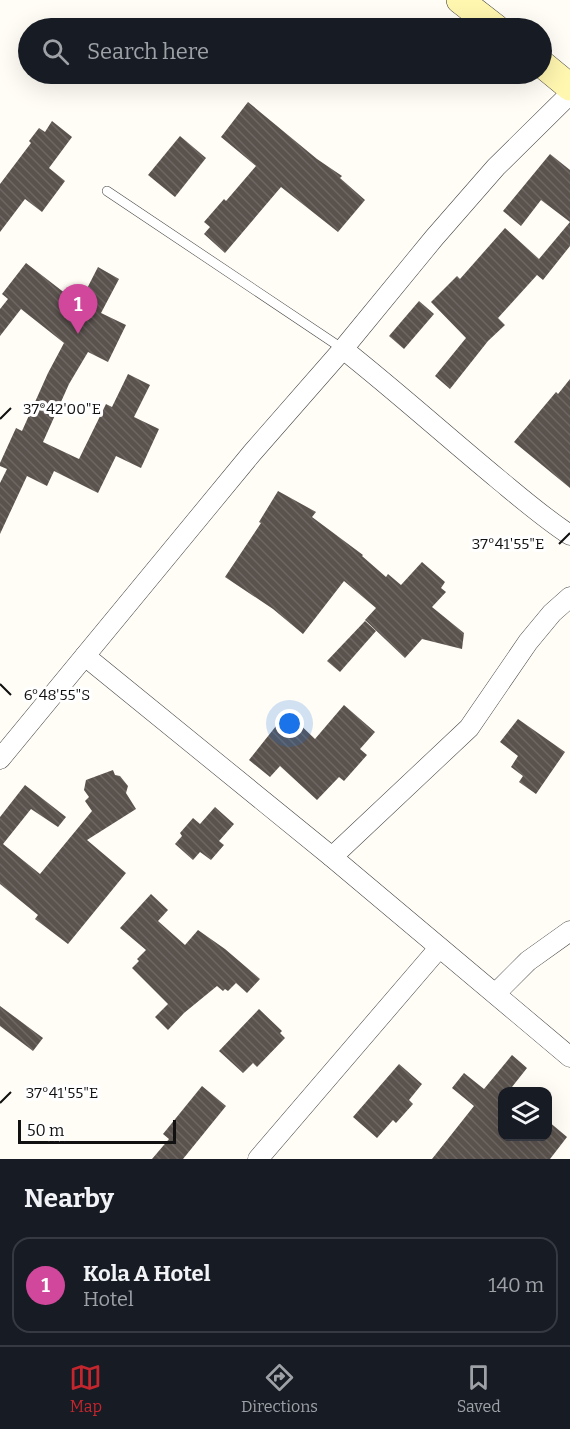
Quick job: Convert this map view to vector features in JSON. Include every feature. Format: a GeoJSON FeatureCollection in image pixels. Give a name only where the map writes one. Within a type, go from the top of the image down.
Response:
{"type":"FeatureCollection","features":[{"type":"Feature","properties":{"kind":"main road"},"geometry":{"type":"LineString","coordinates":[[460,0],[483,18]]}},
{"type":"Feature","properties":{"kind":"main road"},"geometry":{"type":"LineString","coordinates":[[552,72],[570,87]]}},
{"type":"Feature","properties":{"kind":"street"},"geometry":{"type":"LineString","coordinates":[[0,759],[252,453],[344,349],[457,211],[496,167],[570,94]]}},
{"type":"Feature","properties":{"kind":"street"},"geometry":{"type":"LineString","coordinates":[[344,349],[389,385],[438,430],[570,535]]}},
{"type":"Feature","properties":{"kind":"street"},"geometry":{"type":"LineString","coordinates":[[332,857],[469,728],[528,642],[552,613],[570,597]]}},
{"type":"Feature","properties":{"kind":"street"},"geometry":{"type":"LineString","coordinates":[[85,656],[332,857],[570,1057]]}},
{"type":"Feature","properties":{"kind":"street"},"geometry":{"type":"LineString","coordinates":[[496,993],[528,961],[570,931]]}},
{"type":"Feature","properties":{"kind":"street"},"geometry":{"type":"LineString","coordinates":[[258,1159],[439,948]]}},
{"type":"Feature","properties":{"kind":"lane"},"geometry":{"type":"LineString","coordinates":[[107,191],[344,349]]}},
{"type":"Feature","properties":{"kind":"building"},"geometry":{"type":"Polygon","coordinates":[[[248,102],[317,159],[342,176],[340,178],[365,200],[338,232],[281,187],[225,253],[204,234],[210,227],[204,222],[224,199],[226,201],[256,166],[221,137],[248,102]]]}},
{"type":"Feature","properties":{"kind":"building"},"geometry":{"type":"Polygon","coordinates":[[[52,121],[72,137],[49,168],[65,181],[42,212],[25,199],[0,232],[0,184],[31,143],[29,141],[39,128],[45,132],[52,121]]]}},
{"type":"Feature","properties":{"kind":"building"},"geometry":{"type":"Polygon","coordinates":[[[180,136],[206,158],[175,197],[148,175],[180,136]]]}},
{"type":"Feature","properties":{"kind":"building"},"geometry":{"type":"Polygon","coordinates":[[[550,154],[570,170],[570,222],[541,200],[521,226],[503,211],[550,154]]]}},
{"type":"Feature","properties":{"kind":"building"},"geometry":{"type":"Polygon","coordinates":[[[570,222],[570,246],[543,280],[537,275],[498,318],[505,325],[488,341],[450,389],[435,376],[466,338],[431,302],[457,276],[460,279],[505,228],[539,259],[570,222]]]}},
{"type":"Feature","properties":{"kind":"building"},"geometry":{"type":"Polygon","coordinates":[[[26,263],[79,304],[98,267],[119,279],[101,313],[126,325],[108,362],[88,352],[69,384],[43,442],[79,459],[106,404],[112,407],[128,374],[150,385],[134,417],[159,429],[141,468],[116,456],[98,493],[54,471],[47,486],[27,476],[0,534],[0,483],[7,469],[0,466],[0,463],[16,428],[22,431],[64,343],[21,309],[0,336],[0,309],[8,299],[2,294],[26,263]]]}},
{"type":"Feature","properties":{"kind":"building"},"geometry":{"type":"Polygon","coordinates":[[[419,301],[434,314],[404,349],[389,336],[419,301]]]}},
{"type":"Feature","properties":{"kind":"building"},"geometry":{"type":"Polygon","coordinates":[[[570,379],[570,488],[514,442],[556,392],[558,394],[570,379]]]}},
{"type":"Feature","properties":{"kind":"building"},"geometry":{"type":"Polygon","coordinates":[[[278,491],[316,512],[312,517],[363,555],[386,577],[388,574],[401,585],[422,562],[445,582],[441,588],[446,592],[432,607],[464,633],[462,649],[422,639],[405,658],[365,620],[376,608],[344,581],[303,634],[273,609],[225,577],[261,523],[259,522],[278,491]]]}},
{"type":"Feature","properties":{"kind":"building"},"geometry":{"type":"Polygon","coordinates":[[[365,621],[376,631],[340,672],[327,661],[365,621]]]}},
{"type":"Feature","properties":{"kind":"building"},"geometry":{"type":"Polygon","coordinates":[[[344,705],[375,732],[360,749],[367,755],[344,781],[339,777],[317,800],[280,766],[270,777],[249,760],[280,721],[283,723],[290,715],[315,739],[344,705]]]}},
{"type":"Feature","properties":{"kind":"building"},"geometry":{"type":"Polygon","coordinates":[[[518,719],[565,752],[536,794],[519,782],[523,776],[511,767],[518,756],[500,742],[518,719]]]}},
{"type":"Feature","properties":{"kind":"building"},"geometry":{"type":"Polygon","coordinates":[[[113,770],[115,775],[120,776],[128,786],[126,793],[136,809],[87,840],[126,873],[68,944],[35,919],[38,915],[0,884],[0,817],[25,785],[66,817],[58,827],[31,809],[3,844],[40,874],[92,811],[85,801],[89,797],[84,790],[86,780],[113,770]]]}},
{"type":"Feature","properties":{"kind":"building"},"geometry":{"type":"Polygon","coordinates":[[[215,807],[234,824],[219,841],[224,845],[211,860],[200,852],[193,860],[175,844],[182,836],[180,833],[193,818],[200,824],[215,807]]]}},
{"type":"Feature","properties":{"kind":"building"},"geometry":{"type":"Polygon","coordinates":[[[151,894],[168,910],[158,921],[185,945],[198,930],[225,949],[260,979],[247,993],[236,983],[228,991],[225,989],[223,991],[217,986],[184,1013],[168,1030],[155,1017],[168,1004],[132,968],[146,950],[120,928],[151,894]]]}},
{"type":"Feature","properties":{"kind":"building"},"geometry":{"type":"Polygon","coordinates":[[[0,1006],[43,1038],[33,1051],[0,1026],[0,1006]]]}},
{"type":"Feature","properties":{"kind":"building"},"geometry":{"type":"Polygon","coordinates":[[[259,1009],[282,1031],[280,1033],[285,1038],[257,1067],[253,1063],[243,1073],[219,1051],[259,1009]]]}},
{"type":"Feature","properties":{"kind":"building"},"geometry":{"type":"Polygon","coordinates":[[[512,1055],[527,1068],[512,1087],[498,1087],[498,1141],[552,1141],[552,1124],[567,1137],[550,1159],[432,1159],[474,1106],[452,1088],[464,1073],[484,1089],[512,1055]]]}},
{"type":"Feature","properties":{"kind":"building"},"geometry":{"type":"Polygon","coordinates":[[[399,1064],[422,1084],[409,1100],[413,1104],[396,1123],[393,1120],[377,1138],[353,1117],[399,1064]]]}},
{"type":"Feature","properties":{"kind":"building"},"geometry":{"type":"Polygon","coordinates":[[[202,1086],[226,1106],[183,1159],[152,1159],[169,1139],[163,1134],[202,1086]]]}},
{"type":"Feature","properties":{"kind":"place","name":"Kola A Hotel"},"geometry":{"type":"Point","coordinates":[78,334]}}]}
